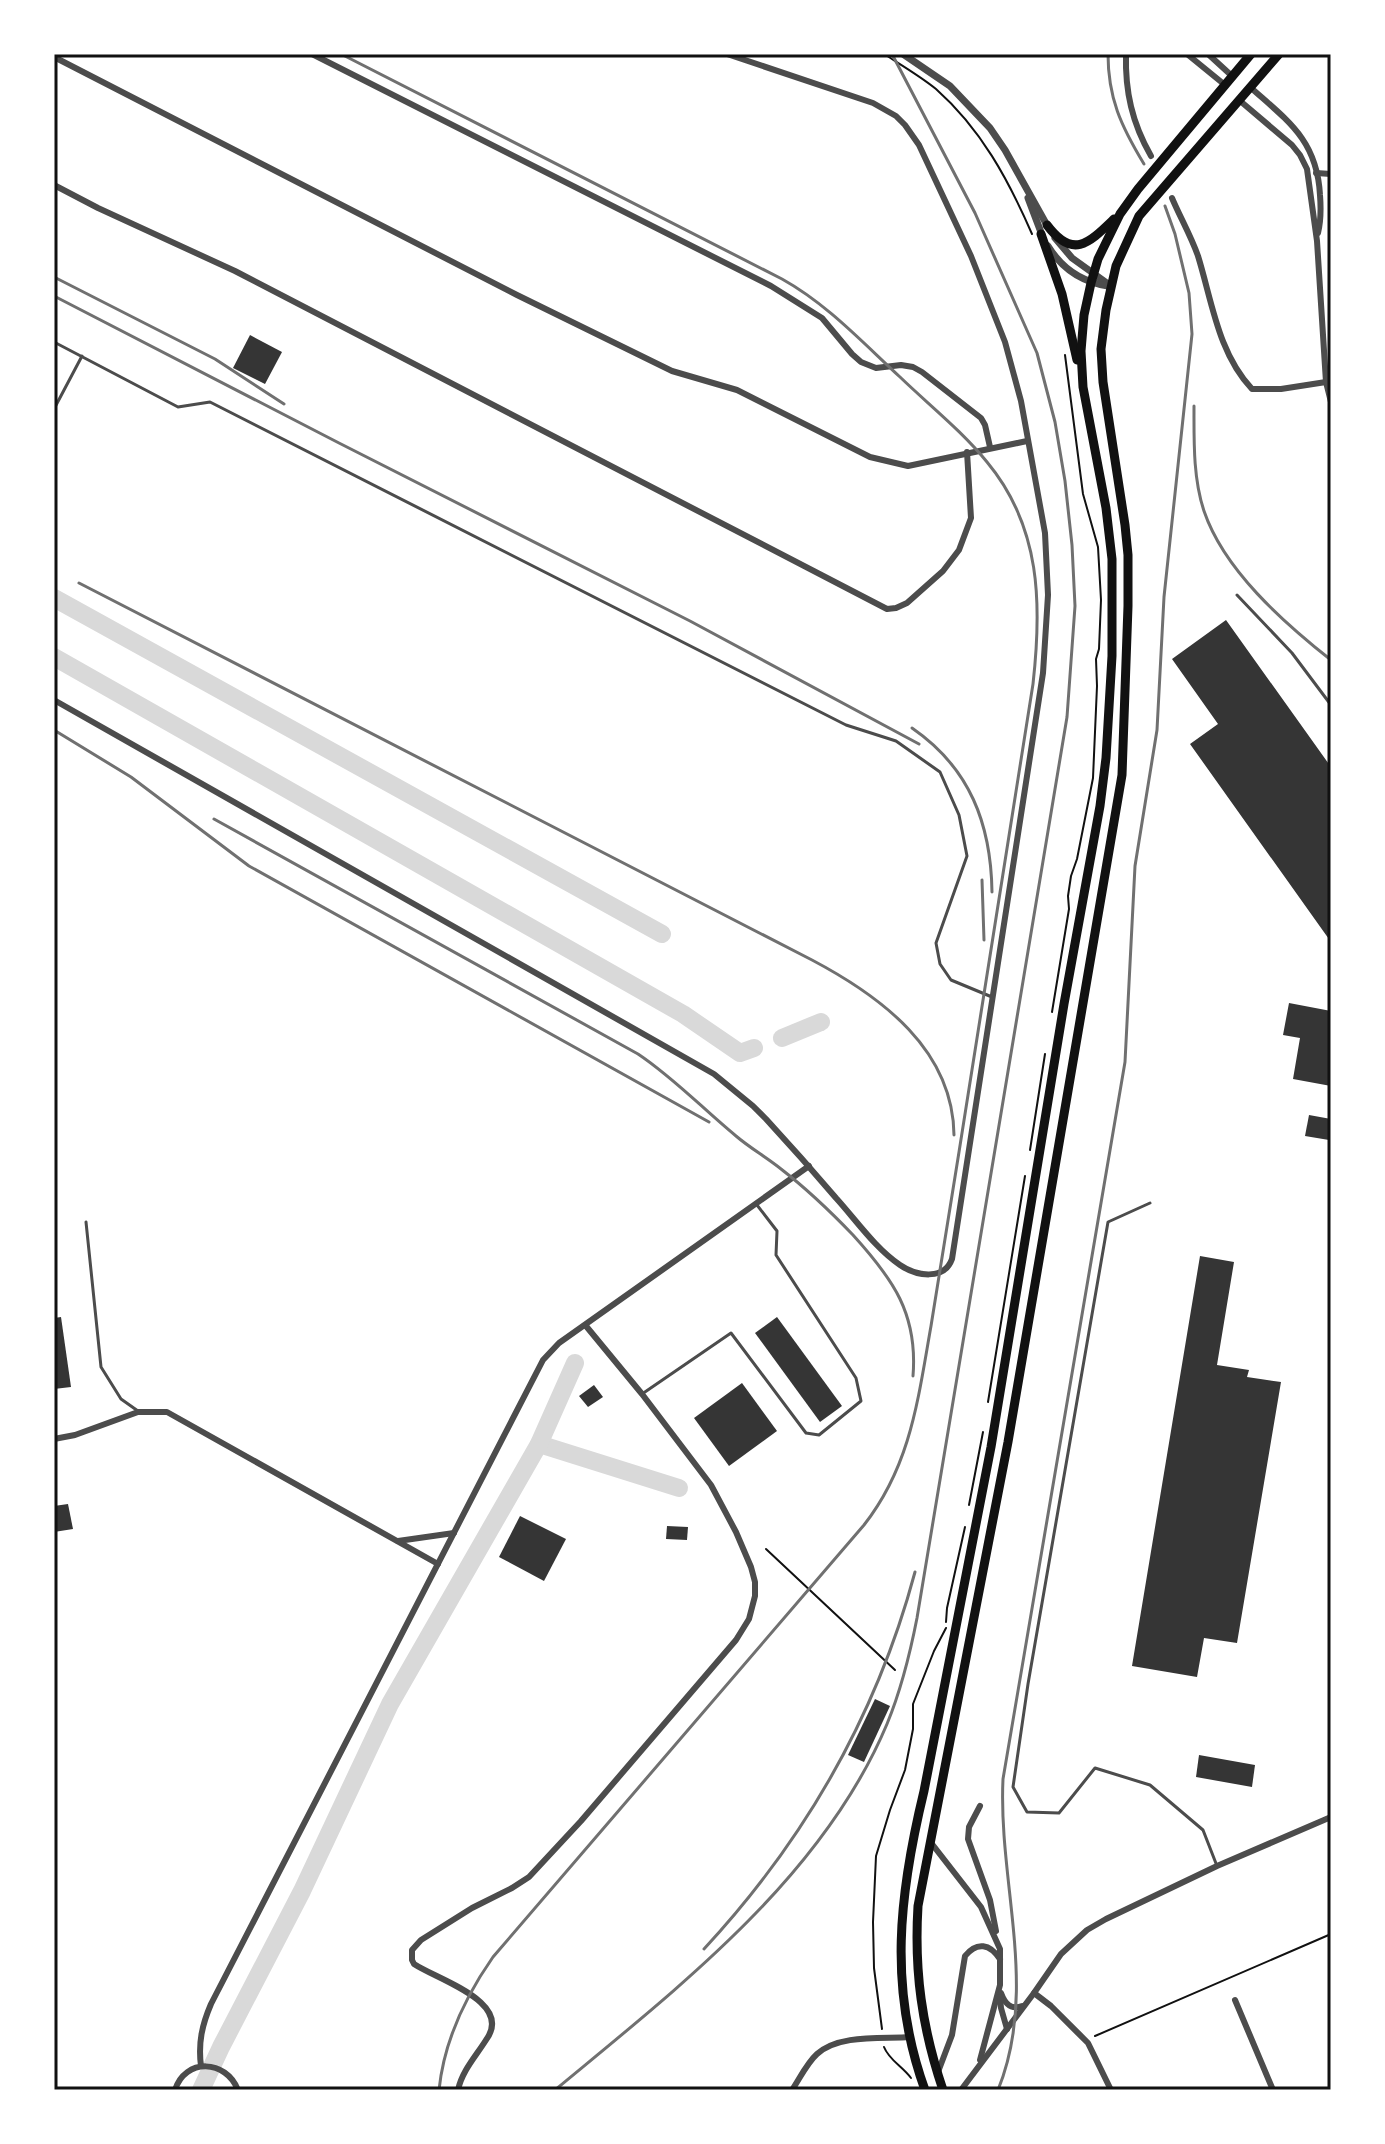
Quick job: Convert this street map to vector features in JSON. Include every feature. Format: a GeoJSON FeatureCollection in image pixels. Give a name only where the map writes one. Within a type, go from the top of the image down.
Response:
{"type":"FeatureCollection","features":[{"type":"Feature","properties":{"kind":"main road"},"geometry":{"type":"LineString","coordinates":[[1083,387],[1081,351],[1091,283],[1104,244],[1138,189],[1251,54]]}},
{"type":"Feature","properties":{"kind":"main road"},"geometry":{"type":"LineString","coordinates":[[943,2090],[923,2018],[916,1957],[918,1906],[1008,1442],[1122,775],[1128,555],[1101,363],[1102,336],[1111,286],[1135,224],[1172,176],[1279,54]]}},
{"type":"Feature","properties":{"kind":"main road"},"geometry":{"type":"LineString","coordinates":[[1041,233],[1076,246],[1090,241],[1120,214]]}},
{"type":"Feature","properties":{"kind":"main road"},"geometry":{"type":"LineString","coordinates":[[925,2090],[904,2005],[900,1938],[911,1843],[924,1791],[991,1447],[1106,758],[1112,656],[1112,559],[1106,508],[1062,294],[1041,233]]}},
{"type":"Feature","properties":{"kind":"street"},"geometry":{"type":"LineString","coordinates":[[312,54],[771,286],[822,318],[852,354],[867,366],[901,365],[922,372],[981,418],[990,447]]}},
{"type":"Feature","properties":{"kind":"street"},"geometry":{"type":"LineString","coordinates":[[54,700],[714,1074],[753,1106],[868,1235],[897,1262],[924,1274],[939,1274],[947,1269],[952,1259],[1043,673],[1048,595],[1045,533],[1021,401],[1005,342],[919,145],[896,116],[873,103],[727,54]]}},
{"type":"Feature","properties":{"kind":"street"},"geometry":{"type":"LineString","coordinates":[[903,54],[933,73],[965,100],[990,128],[1023,185],[1041,233],[1062,265],[1091,283],[1111,286]]}},
{"type":"Feature","properties":{"kind":"street"},"geometry":{"type":"LineString","coordinates":[[1126,54],[1130,108],[1137,130],[1151,156]]}},
{"type":"Feature","properties":{"kind":"street"},"geometry":{"type":"LineString","coordinates":[[1187,54],[1229,80]]}},
{"type":"Feature","properties":{"kind":"street"},"geometry":{"type":"LineString","coordinates":[[1208,54],[1229,80]]}},
{"type":"Feature","properties":{"kind":"street"},"geometry":{"type":"LineString","coordinates":[[54,57],[517,295],[672,371],[737,390],[870,457],[908,466],[1027,441]]}},
{"type":"Feature","properties":{"kind":"street"},"geometry":{"type":"LineString","coordinates":[[1250,87],[1285,119],[1313,156],[1318,173],[1320,221],[1317,241]]}},
{"type":"Feature","properties":{"kind":"street"},"geometry":{"type":"LineString","coordinates":[[1239,100],[1292,145],[1303,159],[1308,173],[1327,354],[1326,382],[1331,402]]}},
{"type":"Feature","properties":{"kind":"street"},"geometry":{"type":"LineString","coordinates":[[1308,173],[1331,174]]}},
{"type":"Feature","properties":{"kind":"street"},"geometry":{"type":"LineString","coordinates":[[54,185],[235,271],[887,609],[907,603],[943,571],[959,550],[971,518],[967,452]]}},
{"type":"Feature","properties":{"kind":"street"},"geometry":{"type":"LineString","coordinates":[[1172,198],[1197,255],[1209,301],[1231,361],[1242,378],[1252,389],[1281,389],[1326,382]]}},
{"type":"Feature","properties":{"kind":"street"},"geometry":{"type":"LineString","coordinates":[[1041,233],[1111,286]]}},
{"type":"Feature","properties":{"kind":"street"},"geometry":{"type":"LineString","coordinates":[[201,2066],[201,2030],[211,2004],[543,1360],[559,1343],[809,1166]]}},
{"type":"Feature","properties":{"kind":"street"},"geometry":{"type":"LineString","coordinates":[[458,2090],[468,2067],[491,2034],[492,2015],[480,2001],[418,1967],[412,1960],[412,1950],[421,1940],[472,1908],[529,1877],[736,1640],[754,1607],[755,1582],[751,1567],[711,1485],[586,1326]]}},
{"type":"Feature","properties":{"kind":"street"},"geometry":{"type":"LineString","coordinates":[[54,1439],[75,1435],[138,1412],[167,1412],[438,1564]]}},
{"type":"Feature","properties":{"kind":"street"},"geometry":{"type":"LineString","coordinates":[[398,1541],[454,1533]]}},
{"type":"Feature","properties":{"kind":"street"},"geometry":{"type":"LineString","coordinates":[[980,1806],[968,1835],[990,1900],[1000,1949],[1001,2008],[1007,2029]]}},
{"type":"Feature","properties":{"kind":"street"},"geometry":{"type":"LineString","coordinates":[[961,2090],[1061,1954],[1087,1930],[1217,1866],[1331,1817]]}},
{"type":"Feature","properties":{"kind":"street"},"geometry":{"type":"LineString","coordinates":[[930,1841],[937,1854],[981,1907],[1000,1949]]}},
{"type":"Feature","properties":{"kind":"street"},"geometry":{"type":"LineString","coordinates":[[983,1882],[986,1921]]}},
{"type":"Feature","properties":{"kind":"street"},"geometry":{"type":"LineString","coordinates":[[937,2073],[952,2035],[965,1956],[973,1948],[984,1946],[994,1950],[1002,1962]]}},
{"type":"Feature","properties":{"kind":"street"},"geometry":{"type":"LineString","coordinates":[[1000,1988],[1004,2001],[1013,2007],[1026,2004]]}},
{"type":"Feature","properties":{"kind":"street"},"geometry":{"type":"LineString","coordinates":[[978,2066],[1000,1988]]}},
{"type":"Feature","properties":{"kind":"street"},"geometry":{"type":"LineString","coordinates":[[1034,1993],[1088,2043],[1111,2090]]}},
{"type":"Feature","properties":{"kind":"street"},"geometry":{"type":"LineString","coordinates":[[1235,2000],[1273,2090]]}},
{"type":"Feature","properties":{"kind":"street"},"geometry":{"type":"LineString","coordinates":[[792,2090],[816,2054],[827,2046],[844,2040],[910,2037]]}},
{"type":"Feature","properties":{"kind":"street"},"geometry":{"type":"LineString","coordinates":[[175,2090],[183,2075],[191,2069],[212,2066],[230,2076],[238,2090]]}},
{"type":"Feature","properties":{"kind":"lane"},"geometry":{"type":"LineString","coordinates":[[54,342],[178,407],[210,402],[846,725],[896,741],[940,772],[959,815],[967,856],[936,943],[940,964],[951,980],[992,997]]}},
{"type":"Feature","properties":{"kind":"lane"},"geometry":{"type":"LineString","coordinates":[[54,409],[82,356]]}},
{"type":"Feature","properties":{"kind":"lane"},"geometry":{"type":"LineString","coordinates":[[1237,595],[1292,653],[1331,705]]}},
{"type":"Feature","properties":{"kind":"lane"},"geometry":{"type":"LineString","coordinates":[[1150,1203],[1108,1222],[1013,1787],[1027,1812],[1059,1813],[1095,1768],[1150,1785],[1203,1830],[1217,1866]]}},
{"type":"Feature","properties":{"kind":"lane"},"geometry":{"type":"LineString","coordinates":[[642,1394],[731,1333],[806,1433],[819,1435],[861,1401],[856,1378],[776,1255],[777,1231],[757,1205]]}},
{"type":"Feature","properties":{"kind":"lane"},"geometry":{"type":"LineString","coordinates":[[86,1222],[101,1367],[121,1399],[138,1412]]}},
{"type":"Feature","properties":{"kind":"path"},"geometry":{"type":"LineString","coordinates":[[884,54],[934,87],[965,119],[985,143],[1041,233]]}},
{"type":"Feature","properties":{"kind":"path"},"geometry":{"type":"LineString","coordinates":[[1052,1013],[1069,909],[1071,876],[1093,778],[1101,600],[1098,547],[1083,494],[1065,353]]}},
{"type":"Feature","properties":{"kind":"path"},"geometry":{"type":"LineString","coordinates":[[1030,1156],[1029,1145],[1045,1055]]}},
{"type":"Feature","properties":{"kind":"path"},"geometry":{"type":"LineString","coordinates":[[988,1408],[1028,1168]]}},
{"type":"Feature","properties":{"kind":"path"},"geometry":{"type":"LineString","coordinates":[[968,1511],[984,1428]]}},
{"type":"Feature","properties":{"kind":"path"},"geometry":{"type":"LineString","coordinates":[[910,2077],[884,2050],[874,1968],[876,1856],[905,1770],[913,1729],[913,1704],[946,1628],[947,1608],[966,1525]]}},
{"type":"Feature","properties":{"kind":"path"},"geometry":{"type":"LineString","coordinates":[[766,1549],[895,1670]]}},
{"type":"Feature","properties":{"kind":"path"},"geometry":{"type":"LineString","coordinates":[[1088,2043],[1096,2036],[1331,1934]]}},
{"type":"Feature","properties":{"kind":"building"},"geometry":{"type":"Polygon","coordinates":[[[250,335],[282,352],[265,384],[233,368],[250,335]]]}},
{"type":"Feature","properties":{"kind":"building"},"geometry":{"type":"Polygon","coordinates":[[[1226,620],[1331,767],[1331,942],[1190,744],[1218,724],[1172,659],[1226,620]]]}},
{"type":"Feature","properties":{"kind":"building"},"geometry":{"type":"Polygon","coordinates":[[[1289,1003],[1331,1011],[1331,1086],[1293,1079],[1300,1038],[1283,1035],[1289,1003]]]}},
{"type":"Feature","properties":{"kind":"building"},"geometry":{"type":"Polygon","coordinates":[[[1309,1115],[1331,1119],[1329,1140],[1305,1136],[1309,1115]]]}},
{"type":"Feature","properties":{"kind":"building"},"geometry":{"type":"Polygon","coordinates":[[[1200,1256],[1234,1262],[1217,1365],[1249,1370],[1247,1377],[1281,1382],[1237,1643],[1204,1638],[1197,1677],[1132,1666],[1200,1256]]]}},
{"type":"Feature","properties":{"kind":"building"},"geometry":{"type":"Polygon","coordinates":[[[61,1317],[71,1387],[54,1389],[54,1318],[61,1317]]]}},
{"type":"Feature","properties":{"kind":"building"},"geometry":{"type":"Polygon","coordinates":[[[777,1317],[842,1406],[820,1422],[755,1333],[777,1317]]]}},
{"type":"Feature","properties":{"kind":"building"},"geometry":{"type":"Polygon","coordinates":[[[742,1383],[777,1431],[729,1466],[694,1418],[742,1383]]]}},
{"type":"Feature","properties":{"kind":"building"},"geometry":{"type":"Polygon","coordinates":[[[594,1385],[603,1397],[588,1407],[579,1396],[594,1385]]]}},
{"type":"Feature","properties":{"kind":"building"},"geometry":{"type":"Polygon","coordinates":[[[68,1504],[73,1529],[54,1532],[54,1506],[68,1504]]]}},
{"type":"Feature","properties":{"kind":"building"},"geometry":{"type":"Polygon","coordinates":[[[520,1516],[566,1539],[544,1581],[499,1557],[520,1516]]]}},
{"type":"Feature","properties":{"kind":"building"},"geometry":{"type":"Polygon","coordinates":[[[667,1526],[688,1527],[687,1540],[666,1539],[667,1526]]]}},
{"type":"Feature","properties":{"kind":"building"},"geometry":{"type":"Polygon","coordinates":[[[875,1699],[890,1706],[864,1762],[848,1755],[875,1699]]]}},
{"type":"Feature","properties":{"kind":"building"},"geometry":{"type":"Polygon","coordinates":[[[1199,1755],[1255,1765],[1252,1787],[1196,1777],[1199,1755]]]}},
{"type":"Feature","properties":{"kind":"waterway"},"geometry":{"type":"LineString","coordinates":[[54,598],[662,934]]}},
{"type":"Feature","properties":{"kind":"waterway"},"geometry":{"type":"LineString","coordinates":[[54,657],[683,1014],[740,1053],[754,1048]]}},
{"type":"Feature","properties":{"kind":"waterway"},"geometry":{"type":"LineString","coordinates":[[782,1038],[821,1022]]}},
{"type":"Feature","properties":{"kind":"waterway"},"geometry":{"type":"LineString","coordinates":[[201,2090],[302,1891],[390,1704],[539,1444],[575,1363]]}},
{"type":"Feature","properties":{"kind":"waterway"},"geometry":{"type":"LineString","coordinates":[[539,1444],[679,1488]]}},
{"type":"Feature","properties":{"kind":"railway"},"geometry":{"type":"LineString","coordinates":[[341,54],[782,279],[814,300],[945,418],[987,462],[1018,513],[1028,540],[1037,596],[1033,684],[931,1326],[916,1405],[902,1455],[880,1502],[864,1525],[493,1957],[457,2020],[439,2090]]}},
{"type":"Feature","properties":{"kind":"railway"},"geometry":{"type":"LineString","coordinates":[[555,2090],[698,1969],[787,1880],[826,1831],[859,1779],[892,1711],[905,1672],[917,1618],[1067,717],[1075,606],[1072,545],[1055,422],[1037,353],[975,213],[892,54]]}},
{"type":"Feature","properties":{"kind":"railway"},"geometry":{"type":"LineString","coordinates":[[1108,54],[1110,84],[1117,111],[1144,164]]}},
{"type":"Feature","properties":{"kind":"railway"},"geometry":{"type":"LineString","coordinates":[[998,2090],[1010,2052],[1016,1975],[1003,1818],[1003,1779],[1125,1062],[1135,866],[1157,730],[1164,597],[1192,334],[1189,293],[1165,206]]}},
{"type":"Feature","properties":{"kind":"railway"},"geometry":{"type":"LineString","coordinates":[[54,277],[215,359],[284,404]]}},
{"type":"Feature","properties":{"kind":"railway"},"geometry":{"type":"LineString","coordinates":[[54,296],[690,621],[919,744]]}},
{"type":"Feature","properties":{"kind":"railway"},"geometry":{"type":"LineString","coordinates":[[1194,406],[1198,486],[1213,533],[1240,574],[1257,593],[1331,660]]}},
{"type":"Feature","properties":{"kind":"railway"},"geometry":{"type":"LineString","coordinates":[[79,583],[812,960],[864,991],[909,1030],[927,1052],[941,1077],[950,1105],[954,1135]]}},
{"type":"Feature","properties":{"kind":"railway"},"geometry":{"type":"LineString","coordinates":[[912,728],[949,761],[973,800],[987,843],[992,892]]}},
{"type":"Feature","properties":{"kind":"railway"},"geometry":{"type":"LineString","coordinates":[[54,730],[131,777],[249,866],[709,1122]]}},
{"type":"Feature","properties":{"kind":"railway"},"geometry":{"type":"LineString","coordinates":[[214,819],[638,1054],[664,1073],[736,1136],[809,1192],[867,1251],[891,1283],[907,1316],[913,1376]]}},
{"type":"Feature","properties":{"kind":"railway"},"geometry":{"type":"LineString","coordinates":[[982,880],[984,940]]}},
{"type":"Feature","properties":{"kind":"railway"},"geometry":{"type":"LineString","coordinates":[[704,1949],[774,1864],[833,1773],[880,1676],[915,1572]]}}]}
